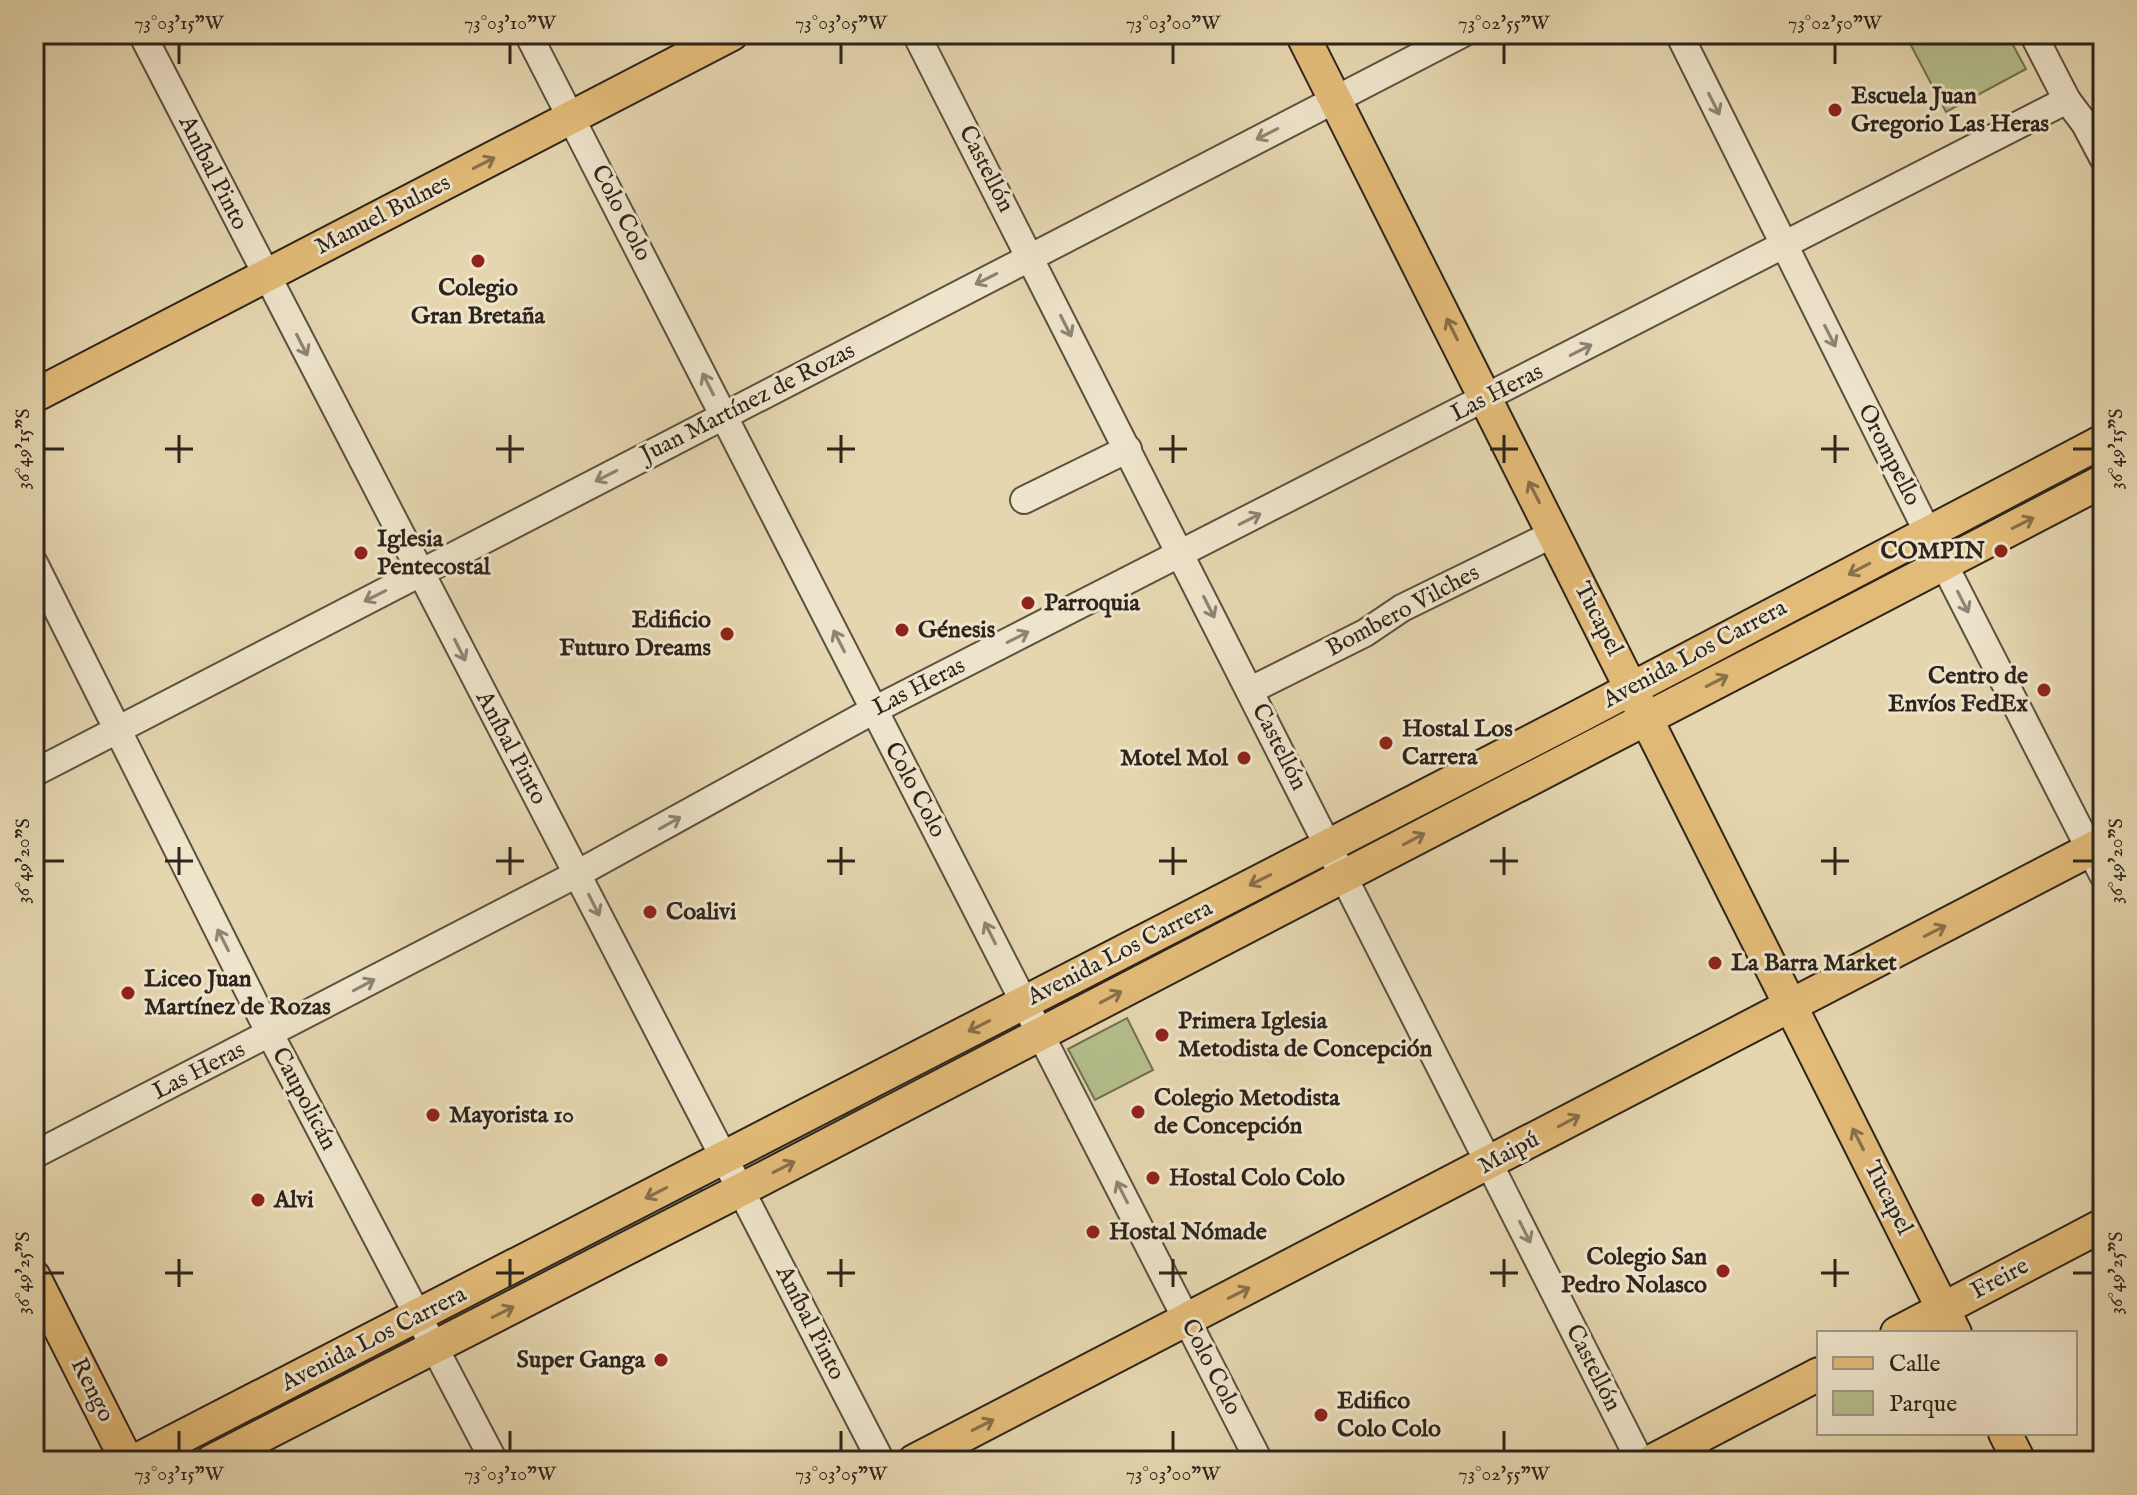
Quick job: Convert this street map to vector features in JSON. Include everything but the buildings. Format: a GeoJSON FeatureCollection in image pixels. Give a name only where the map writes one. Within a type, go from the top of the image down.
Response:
{"type":"FeatureCollection","features":[{"type":"Feature","properties":{"kind":"main road","name":"Manuel Bulnes"},"geometry":{"type":"LineString","coordinates":[[34,396],[732,34]]}},
{"type":"Feature","properties":{"kind":"main road","name":"Tucapel"},"geometry":{"type":"LineString","coordinates":[[1302,34],[1949,1321]]}},
{"type":"Feature","properties":{"kind":"main road","name":"Avenida Los Carrera"},"geometry":{"type":"LineString","coordinates":[[135,1461],[1026,1002],[2103,441]]}},
{"type":"Feature","properties":{"kind":"main road","name":"Avenida Los Carrera"},"geometry":{"type":"LineString","coordinates":[[212,1461],[742,1190],[2103,481]]}},
{"type":"Feature","properties":{"kind":"main road","name":"Maipú"},"geometry":{"type":"LineString","coordinates":[[914,1461],[1791,1006],[2099,856]]}},
{"type":"Feature","properties":{"kind":"main road","name":"Freire"},"geometry":{"type":"LineString","coordinates":[[1906,1331],[1949,1321],[2103,1225]]}},
{"type":"Feature","properties":{"kind":"main road","name":"Rengo"},"geometry":{"type":"LineString","coordinates":[[34,1277],[127,1461]]}},
{"type":"Feature","properties":{"kind":"main road"},"geometry":{"type":"LineString","coordinates":[[1652,1461],[1817,1375]]}},
{"type":"Feature","properties":{"kind":"main road"},"geometry":{"type":"LineString","coordinates":[[2006,1435],[2019,1461]]}},
{"type":"Feature","properties":{"kind":"street","name":"Aníbal Pinto"},"geometry":{"type":"LineString","coordinates":[[142,34],[881,1461]]}},
{"type":"Feature","properties":{"kind":"street","name":"Colo Colo"},"geometry":{"type":"LineString","coordinates":[[528,34],[1259,1461]]}},
{"type":"Feature","properties":{"kind":"street","name":"Castellón"},"geometry":{"type":"LineString","coordinates":[[916,34],[1640,1461]]}},
{"type":"Feature","properties":{"kind":"street","name":"Juan Martínez de Rozas"},"geometry":{"type":"LineString","coordinates":[[34,773],[1462,34]]}},
{"type":"Feature","properties":{"kind":"street","name":"Orompello"},"geometry":{"type":"LineString","coordinates":[[1679,34],[1928,533],[2099,856]]}},
{"type":"Feature","properties":{"kind":"street"},"geometry":{"type":"LineString","coordinates":[[2033,34],[2067,100],[2085,124],[2103,158]]}},
{"type":"Feature","properties":{"kind":"street","name":"Las Heras"},"geometry":{"type":"LineString","coordinates":[[34,1155],[577,874],[874,710],[2067,100]]}},
{"type":"Feature","properties":{"kind":"street"},"geometry":{"type":"LineString","coordinates":[[1024,500],[1128,449]]}},
{"type":"Feature","properties":{"kind":"street","name":"Bombero Vilches"},"geometry":{"type":"LineString","coordinates":[[1251,690],[1365,633],[1402,608],[1555,533]]}},
{"type":"Feature","properties":{"kind":"street","name":"Caupolicán"},"geometry":{"type":"LineString","coordinates":[[34,563],[270,1034],[494,1461]]}},
{"type":"Feature","properties":{"kind":"green space"},"geometry":{"type":"Polygon","coordinates":[[[1905,34],[2007,34],[2026,69],[1946,112],[1905,34]]]}},
{"type":"Feature","properties":{"kind":"green space"},"geometry":{"type":"Polygon","coordinates":[[[2103,457],[2103,466],[1946,546],[1953,538],[2103,457]]]}},
{"type":"Feature","properties":{"kind":"green space"},"geometry":{"type":"Polygon","coordinates":[[[1301,872],[1306,880],[1067,1004],[1059,999],[1301,872]]]}},
{"type":"Feature","properties":{"kind":"green space"},"geometry":{"type":"Polygon","coordinates":[[[1127,1018],[1153,1070],[1095,1100],[1068,1049],[1127,1018]]]}},
{"type":"Feature","properties":{"kind":"green space"},"geometry":{"type":"Polygon","coordinates":[[[1013,1025],[867,1102],[810,1139],[743,1171],[743,1162],[1013,1025]]]}},
{"type":"Feature","properties":{"kind":"green space"},"geometry":{"type":"Polygon","coordinates":[[[698,1187],[704,1191],[447,1325],[445,1322],[447,1315],[698,1187]]]}},
{"type":"Feature","properties":{"kind":"green space"},"geometry":{"type":"Polygon","coordinates":[[[410,1336],[411,1342],[407,1345],[181,1461],[174,1461],[308,1391],[358,1360],[410,1336]]]}},
{"type":"Feature","properties":{"kind":"place","name":"Escuela Juan Gregorio Las Heras"},"geometry":{"type":"Point","coordinates":[1835,110]}},
{"type":"Feature","properties":{"kind":"place","name":"Colegio Gran Bretaña"},"geometry":{"type":"Point","coordinates":[478,261]}},
{"type":"Feature","properties":{"kind":"place","name":"COMPIN"},"geometry":{"type":"Point","coordinates":[2001,551]}},
{"type":"Feature","properties":{"kind":"place","name":"Iglesia Pentecostal"},"geometry":{"type":"Point","coordinates":[361,553]}},
{"type":"Feature","properties":{"kind":"place","name":"Parroquia"},"geometry":{"type":"Point","coordinates":[1028,603]}},
{"type":"Feature","properties":{"kind":"place","name":"Génesis"},"geometry":{"type":"Point","coordinates":[902,630]}},
{"type":"Feature","properties":{"kind":"place","name":"Edificio Futuro Dreams"},"geometry":{"type":"Point","coordinates":[727,634]}},
{"type":"Feature","properties":{"kind":"place","name":"Centro de Envíos FedEx"},"geometry":{"type":"Point","coordinates":[2044,690]}},
{"type":"Feature","properties":{"kind":"place","name":"Hostal Los Carrera"},"geometry":{"type":"Point","coordinates":[1386,743]}},
{"type":"Feature","properties":{"kind":"place","name":"Motel Mol"},"geometry":{"type":"Point","coordinates":[1244,758]}},
{"type":"Feature","properties":{"kind":"place","name":"Coalivi"},"geometry":{"type":"Point","coordinates":[650,912]}},
{"type":"Feature","properties":{"kind":"place","name":"La Barra Market"},"geometry":{"type":"Point","coordinates":[1715,963]}},
{"type":"Feature","properties":{"kind":"place","name":"Liceo Juan Martínez de Rozas"},"geometry":{"type":"Point","coordinates":[128,993]}},
{"type":"Feature","properties":{"kind":"place","name":"Primera Iglesia Metodista de Concepción"},"geometry":{"type":"Point","coordinates":[1162,1035]}},
{"type":"Feature","properties":{"kind":"place","name":"Colegio Metodista de Concepción"},"geometry":{"type":"Point","coordinates":[1138,1112]}},
{"type":"Feature","properties":{"kind":"place","name":"Mayorista 10"},"geometry":{"type":"Point","coordinates":[433,1115]}},
{"type":"Feature","properties":{"kind":"place","name":"Hostal Colo Colo"},"geometry":{"type":"Point","coordinates":[1153,1178]}},
{"type":"Feature","properties":{"kind":"place","name":"Alvi"},"geometry":{"type":"Point","coordinates":[258,1200]}},
{"type":"Feature","properties":{"kind":"place","name":"Hostal Nómade"},"geometry":{"type":"Point","coordinates":[1093,1232]}},
{"type":"Feature","properties":{"kind":"place","name":"Colegio San Pedro Nolasco"},"geometry":{"type":"Point","coordinates":[1723,1271]}},
{"type":"Feature","properties":{"kind":"place","name":"Super Ganga"},"geometry":{"type":"Point","coordinates":[661,1360]}},
{"type":"Feature","properties":{"kind":"place","name":"Edifico Colo Colo"},"geometry":{"type":"Point","coordinates":[1321,1415]}}]}
